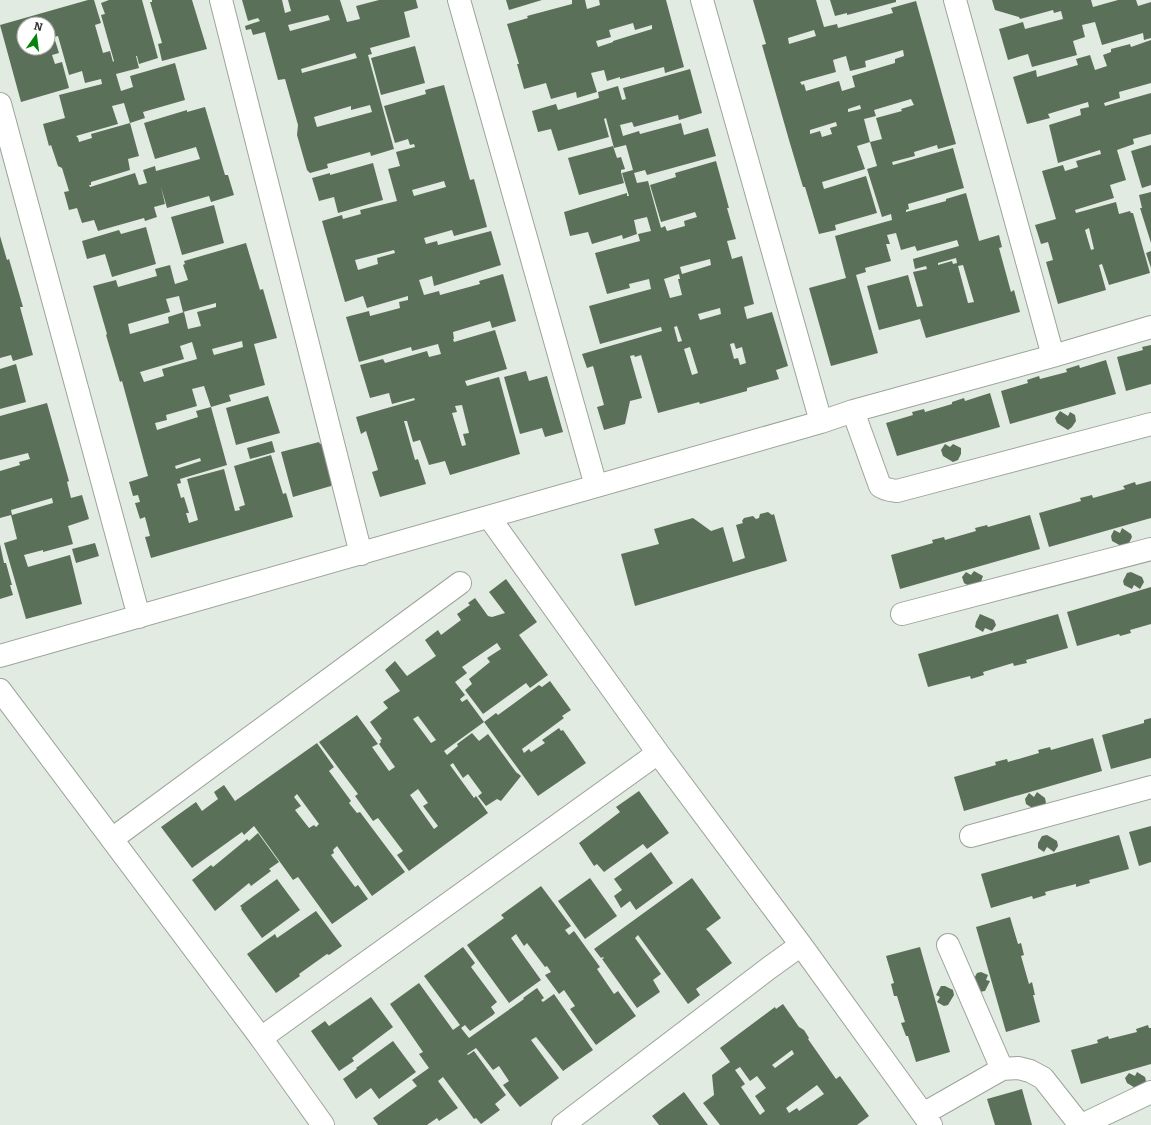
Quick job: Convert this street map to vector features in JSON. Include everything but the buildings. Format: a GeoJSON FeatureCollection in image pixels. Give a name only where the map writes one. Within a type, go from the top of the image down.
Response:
{"type":"FeatureCollection","features":[{"type":"Feature","properties":{"kind":"street"},"geometry":{"type":"LineString","coordinates":[[221,0],[361,554]]}},
{"type":"Feature","properties":{"kind":"street"},"geometry":{"type":"LineString","coordinates":[[459,0],[596,486]]}},
{"type":"Feature","properties":{"kind":"street"},"geometry":{"type":"LineString","coordinates":[[702,0],[821,422]]}},
{"type":"Feature","properties":{"kind":"street"},"geometry":{"type":"LineString","coordinates":[[955,0],[1053,356]]}},
{"type":"Feature","properties":{"kind":"street"},"geometry":{"type":"LineString","coordinates":[[0,104],[139,617]]}},
{"type":"Feature","properties":{"kind":"street"},"geometry":{"type":"LineString","coordinates":[[0,656],[1151,327]]}},
{"type":"Feature","properties":{"kind":"street"},"geometry":{"type":"LineString","coordinates":[[853,411],[880,486],[884,489],[897,491],[1151,424]]}},
{"type":"Feature","properties":{"kind":"street"},"geometry":{"type":"LineString","coordinates":[[489,517],[658,753],[801,945],[927,1120],[1002,1069],[1018,1068],[1030,1071],[1043,1078],[1081,1125],[1151,1092]]}},
{"type":"Feature","properties":{"kind":"street"},"geometry":{"type":"LineString","coordinates":[[902,614],[1151,549]]}},
{"type":"Feature","properties":{"kind":"street"},"geometry":{"type":"LineString","coordinates":[[112,839],[460,583]]}},
{"type":"Feature","properties":{"kind":"street"},"geometry":{"type":"LineString","coordinates":[[0,690],[260,1038],[323,1125]]}},
{"type":"Feature","properties":{"kind":"street"},"geometry":{"type":"LineString","coordinates":[[260,1038],[658,753]]}},
{"type":"Feature","properties":{"kind":"street"},"geometry":{"type":"LineString","coordinates":[[971,836],[1151,787]]}},
{"type":"Feature","properties":{"kind":"street"},"geometry":{"type":"LineString","coordinates":[[563,1125],[801,945]]}},
{"type":"Feature","properties":{"kind":"street"},"geometry":{"type":"LineString","coordinates":[[948,945],[1002,1069]]}}]}
